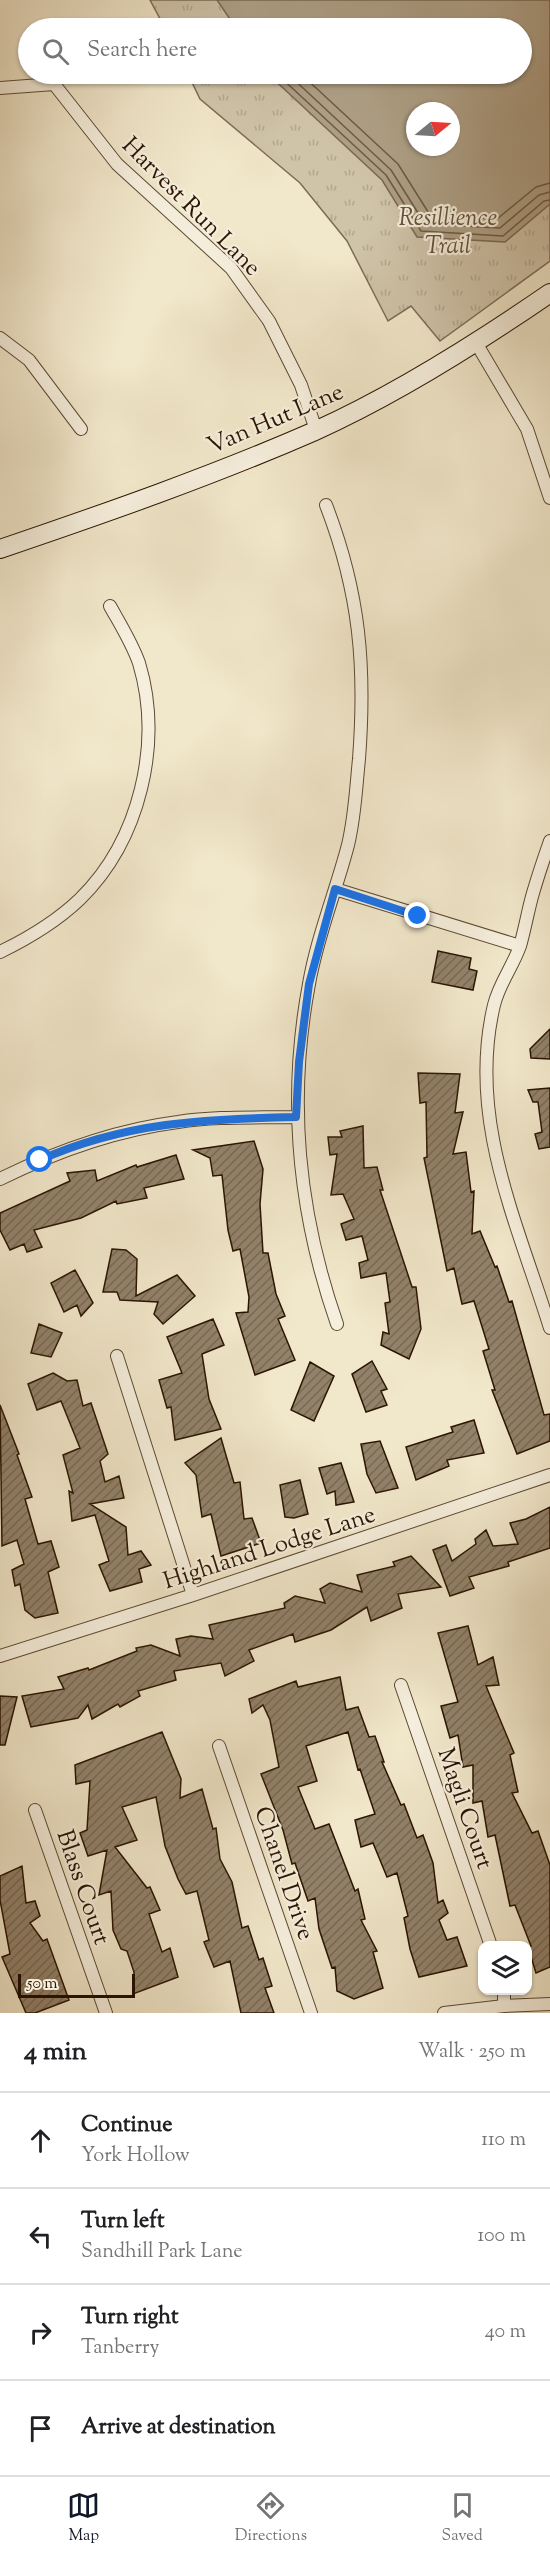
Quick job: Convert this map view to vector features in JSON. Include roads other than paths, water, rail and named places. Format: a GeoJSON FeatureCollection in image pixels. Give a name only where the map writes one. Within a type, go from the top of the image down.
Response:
{"type":"FeatureCollection","features":[{"type":"Feature","properties":{"kind":"street","name":"Harvest Run Lane"},"geometry":{"type":"LineString","coordinates":[[0,88],[54,84],[117,164],[231,268],[269,321],[301,385],[316,430]]}},
{"type":"Feature","properties":{"kind":"street","name":"Van Hut Lane"},"geometry":{"type":"LineString","coordinates":[[0,549],[121,508],[316,430],[418,377],[550,293]]}},
{"type":"Feature","properties":{"kind":"street"},"geometry":{"type":"LineString","coordinates":[[0,338],[29,360],[81,429]]}},
{"type":"Feature","properties":{"kind":"street"},"geometry":{"type":"LineString","coordinates":[[475,340],[527,429],[550,498]]}},
{"type":"Feature","properties":{"kind":"street"},"geometry":{"type":"LineString","coordinates":[[326,505],[343,552],[352,595],[360,640],[363,699],[354,820],[309,984],[299,1062],[296,1117],[307,1210],[316,1256],[337,1324]]}},
{"type":"Feature","properties":{"kind":"street"},"geometry":{"type":"LineString","coordinates":[[0,952],[50,924],[92,886],[123,838],[142,784],[148,743],[145,687],[132,646],[110,606]]}},
{"type":"Feature","properties":{"kind":"street"},"geometry":{"type":"LineString","coordinates":[[550,841],[533,892],[520,946],[495,1002],[487,1051],[486,1087],[491,1131],[504,1192],[550,1328]]}},
{"type":"Feature","properties":{"kind":"street"},"geometry":{"type":"LineString","coordinates":[[335,889],[520,946]]}},
{"type":"Feature","properties":{"kind":"street"},"geometry":{"type":"LineString","coordinates":[[0,1179],[87,1142],[159,1124],[201,1119],[296,1117]]}},
{"type":"Feature","properties":{"kind":"street"},"geometry":{"type":"LineString","coordinates":[[117,1356],[193,1595]]}},
{"type":"Feature","properties":{"kind":"street","name":"Highland Lodge Lane"},"geometry":{"type":"LineString","coordinates":[[0,1656],[193,1595],[550,1475]]}},
{"type":"Feature","properties":{"kind":"street","name":"Magli Court"},"geometry":{"type":"LineString","coordinates":[[401,1684],[489,1941]]}},
{"type":"Feature","properties":{"kind":"street","name":"Chanel Drive"},"geometry":{"type":"LineString","coordinates":[[219,1746],[311,2013]]}},
{"type":"Feature","properties":{"kind":"street","name":"Blass Court"},"geometry":{"type":"LineString","coordinates":[[35,1810],[105,2013]]}},
{"type":"Feature","properties":{"kind":"street"},"geometry":{"type":"LineString","coordinates":[[504,1995],[504,2006]]}},
{"type":"Feature","properties":{"kind":"street"},"geometry":{"type":"LineString","coordinates":[[444,2013],[504,2006],[550,2004]]}},
{"type":"Feature","properties":{"kind":"water"},"geometry":{"type":"Polygon","coordinates":[[[217,0],[550,0],[550,204],[505,242],[417,237],[382,180],[279,84],[532,84],[532,18],[229,18],[217,0]]]}},
{"type":"Feature","properties":{"kind":"park label","name":"Resillience Trail"},"geometry":{"type":"Point","coordinates":[448,231]}}]}
